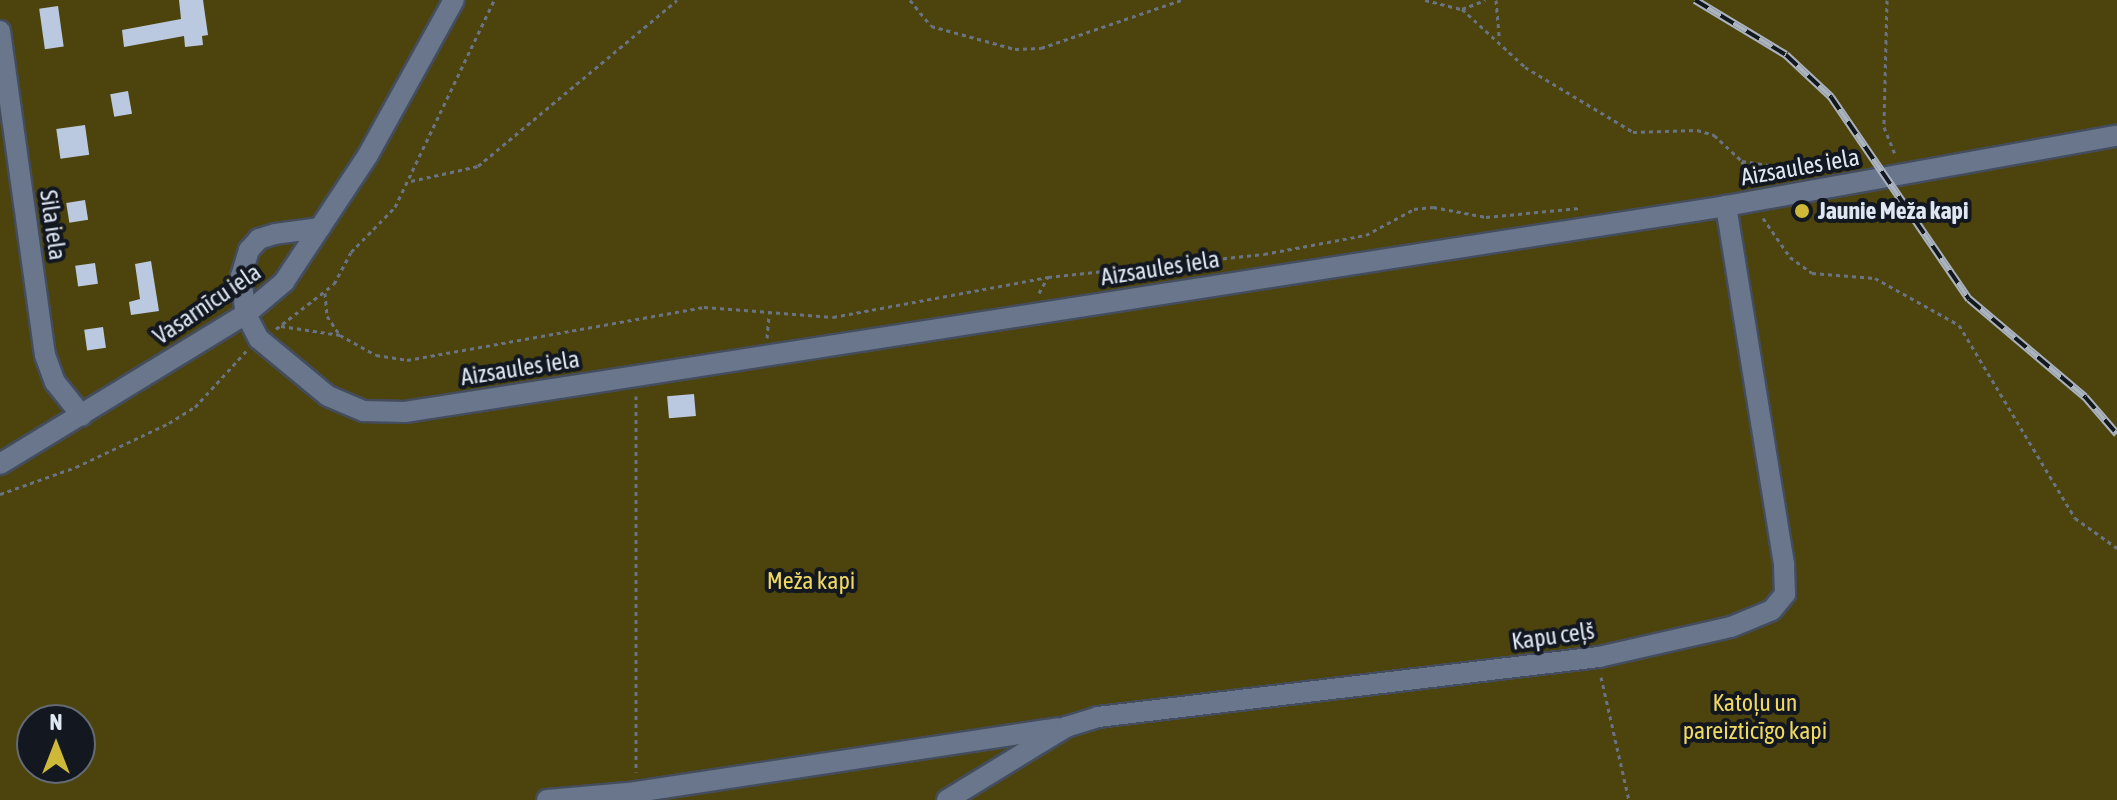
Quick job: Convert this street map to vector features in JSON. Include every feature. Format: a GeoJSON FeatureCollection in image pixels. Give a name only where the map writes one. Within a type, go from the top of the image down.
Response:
{"type":"FeatureCollection","features":[{"type":"Feature","properties":{"kind":"street","name":"Vasarnīcu iela"},"geometry":{"type":"LineString","coordinates":[[0,464],[246,314],[285,282],[368,155],[454,0]]}},
{"type":"Feature","properties":{"kind":"street","name":"Sila iela"},"geometry":{"type":"LineString","coordinates":[[0,31],[45,355],[55,382],[82,416]]}},
{"type":"Feature","properties":{"kind":"street","name":"Aizsaules iela"},"geometry":{"type":"LineString","coordinates":[[246,314],[259,339],[328,396],[364,411],[405,412],[1726,206],[1748,192],[2117,136]]}},
{"type":"Feature","properties":{"kind":"street","name":"Kapu ceļš"},"geometry":{"type":"LineString","coordinates":[[947,800],[1066,727],[1215,699],[1599,657],[1731,627],[1772,610],[1785,594],[1726,206]]}},
{"type":"Feature","properties":{"kind":"street"},"geometry":{"type":"LineString","coordinates":[[246,314],[241,276],[249,250],[275,234],[320,228]]}},
{"type":"Feature","properties":{"kind":"street"},"geometry":{"type":"LineString","coordinates":[[547,800],[636,792],[1066,727]]}},
{"type":"Feature","properties":{"kind":"path"},"geometry":{"type":"LineString","coordinates":[[0,494],[76,467],[182,415],[259,339],[325,293],[411,181],[494,0]]}},
{"type":"Feature","properties":{"kind":"path"},"geometry":{"type":"LineString","coordinates":[[411,181],[478,166],[677,0]]}},
{"type":"Feature","properties":{"kind":"path"},"geometry":{"type":"LineString","coordinates":[[910,0],[931,26],[1015,49],[1041,48],[1181,0]]}},
{"type":"Feature","properties":{"kind":"path"},"geometry":{"type":"LineString","coordinates":[[1425,0],[1462,9],[1499,38],[1525,67],[1633,132],[1697,130],[1714,135],[1742,161],[1748,192],[1790,257],[1812,273],[1875,278],[1959,325],[2075,518],[2117,548]]}},
{"type":"Feature","properties":{"kind":"path"},"geometry":{"type":"LineString","coordinates":[[1462,9],[1485,0]]}},
{"type":"Feature","properties":{"kind":"path"},"geometry":{"type":"LineString","coordinates":[[1496,0],[1499,38]]}},
{"type":"Feature","properties":{"kind":"path"},"geometry":{"type":"LineString","coordinates":[[1887,0],[1884,127],[1888,146],[1900,162]]}},
{"type":"Feature","properties":{"kind":"path"},"geometry":{"type":"LineString","coordinates":[[281,326],[340,335],[376,355],[407,360],[704,307],[833,317],[1048,277],[1264,254],[1366,235],[1424,208],[1486,217],[1587,208]]}},
{"type":"Feature","properties":{"kind":"path"},"geometry":{"type":"LineString","coordinates":[[325,293],[327,316],[340,335]]}},
{"type":"Feature","properties":{"kind":"path"},"geometry":{"type":"LineString","coordinates":[[766,355],[769,314]]}},
{"type":"Feature","properties":{"kind":"path"},"geometry":{"type":"LineString","coordinates":[[635,376],[636,792]]}},
{"type":"Feature","properties":{"kind":"path"},"geometry":{"type":"LineString","coordinates":[[1599,657],[1603,698],[1629,800]]}},
{"type":"Feature","properties":{"kind":"green space"},"geometry":{"type":"Polygon","coordinates":[[[0,0],[2117,0],[2117,800],[0,800],[0,0]]]}},
{"type":"Feature","properties":{"kind":"building"},"geometry":{"type":"Polygon","coordinates":[[[179,0],[203,0],[208,35],[202,36],[203,45],[185,47],[184,36],[124,47],[122,30],[181,19],[179,0]]]}},
{"type":"Feature","properties":{"kind":"building"},"geometry":{"type":"Polygon","coordinates":[[[58,6],[64,47],[45,49],[39,9],[58,6]]]}},
{"type":"Feature","properties":{"kind":"building"},"geometry":{"type":"Polygon","coordinates":[[[128,91],[132,114],[114,117],[110,94],[128,91]]]}},
{"type":"Feature","properties":{"kind":"building"},"geometry":{"type":"Polygon","coordinates":[[[85,125],[89,155],[60,159],[56,129],[85,125]]]}},
{"type":"Feature","properties":{"kind":"building"},"geometry":{"type":"Polygon","coordinates":[[[85,200],[88,220],[69,223],[66,203],[85,200]]]}},
{"type":"Feature","properties":{"kind":"building"},"geometry":{"type":"Polygon","coordinates":[[[151,261],[159,311],[131,315],[129,302],[140,299],[135,264],[151,261]]]}},
{"type":"Feature","properties":{"kind":"building"},"geometry":{"type":"Polygon","coordinates":[[[95,263],[98,284],[78,287],[75,266],[95,263]]]}},
{"type":"Feature","properties":{"kind":"building"},"geometry":{"type":"Polygon","coordinates":[[[103,327],[106,348],[87,350],[84,330],[103,327]]]}},
{"type":"Feature","properties":{"kind":"building"},"geometry":{"type":"Polygon","coordinates":[[[694,394],[696,416],[669,418],[667,396],[694,394]]]}},
{"type":"Feature","properties":{"kind":"railway"},"geometry":{"type":"LineString","coordinates":[[1695,0],[1786,55],[1831,97],[1969,299],[2085,397],[2117,434]]}},
{"type":"Feature","properties":{"kind":"place","name":"Jaunie Meža kapi"},"geometry":{"type":"Point","coordinates":[1802,211]}},
{"type":"Feature","properties":{"kind":"park label","name":"Meža kapi"},"geometry":{"type":"Point","coordinates":[811,581]}},
{"type":"Feature","properties":{"kind":"park label","name":"Katoļu un pareizticīgo kapi"},"geometry":{"type":"Point","coordinates":[1755,717]}}]}
